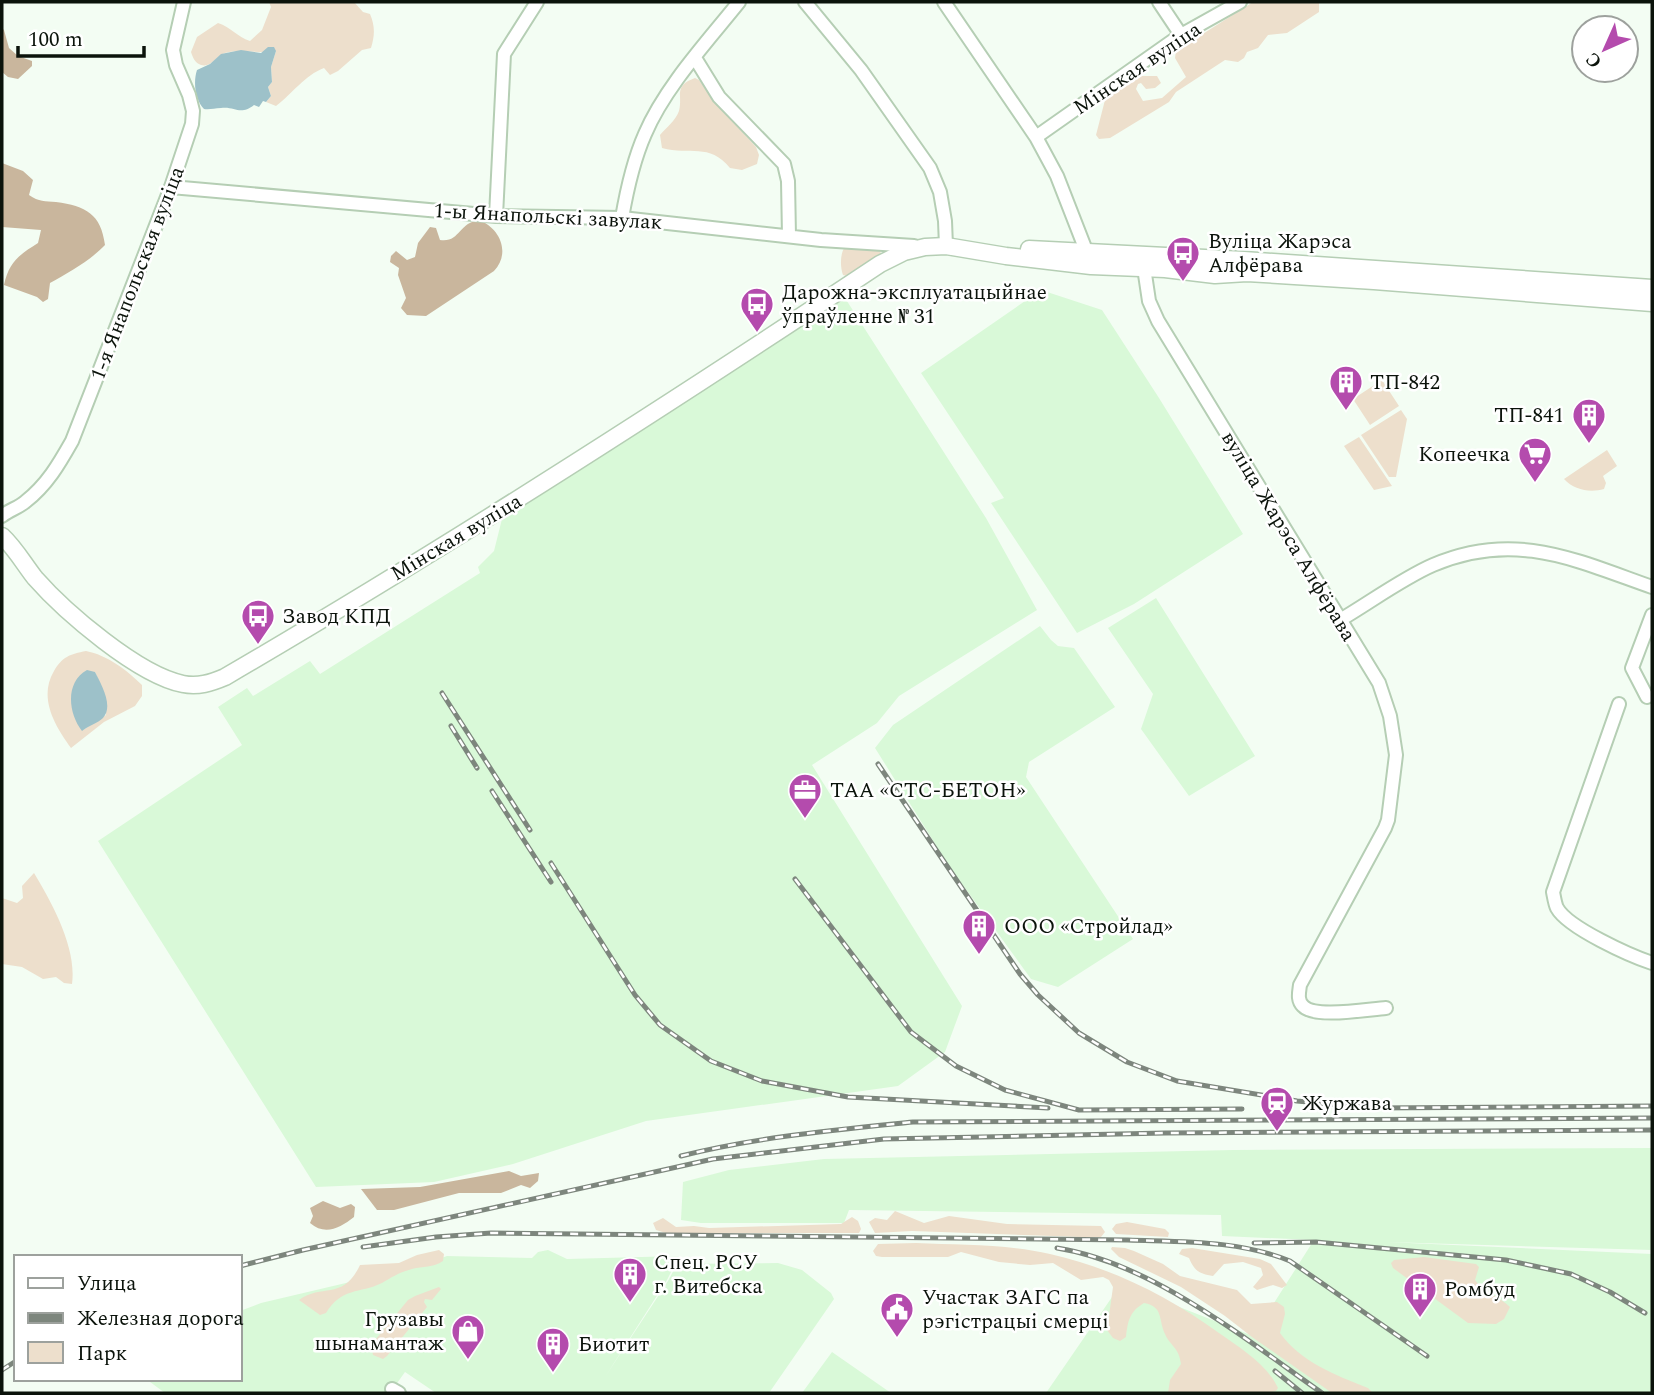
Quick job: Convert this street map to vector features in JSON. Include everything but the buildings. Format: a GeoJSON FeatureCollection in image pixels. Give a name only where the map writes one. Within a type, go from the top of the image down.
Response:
{"type":"FeatureCollection","features":[{"type":"Feature","properties":{"kind":"main road","name":"Мінская вуліца"},"geometry":{"type":"LineString","coordinates":[[2,536],[52,596],[100,638],[169,680],[194,685],[211,683],[306,629],[604,446],[892,257],[925,247],[946,246],[972,249],[1033,249],[1089,259],[1143,262]]}},
{"type":"Feature","properties":{"kind":"main road"},"geometry":{"type":"LineString","coordinates":[[1143,262],[1652,288]]}},
{"type":"Feature","properties":{"kind":"main road"},"geometry":{"type":"LineString","coordinates":[[1143,262],[1215,275],[1247,273],[1374,281],[1652,303]]}},
{"type":"Feature","properties":{"kind":"street","name":"1-я Янапольская вуліца"},"geometry":{"type":"LineString","coordinates":[[2,516],[22,505],[37,492],[52,475],[72,441],[171,187],[192,124],[193,111],[173,50],[184,2]]}},
{"type":"Feature","properties":{"kind":"street"},"geometry":{"type":"LineString","coordinates":[[496,216],[504,54],[537,2]]}},
{"type":"Feature","properties":{"kind":"street"},"geometry":{"type":"LineString","coordinates":[[622,218],[631,172],[645,133],[657,110],[739,2]]}},
{"type":"Feature","properties":{"kind":"street"},"geometry":{"type":"LineString","coordinates":[[805,2],[861,70],[930,169],[940,192],[946,246]]}},
{"type":"Feature","properties":{"kind":"street"},"geometry":{"type":"LineString","coordinates":[[944,2],[1036,137],[1057,176],[1089,259]]}},
{"type":"Feature","properties":{"kind":"street"},"geometry":{"type":"LineString","coordinates":[[1159,2],[1181,35]]}},
{"type":"Feature","properties":{"kind":"street","name":"Мінская вуліца"},"geometry":{"type":"LineString","coordinates":[[1036,137],[1181,35],[1240,2]]}},
{"type":"Feature","properties":{"kind":"street"},"geometry":{"type":"LineString","coordinates":[[695,58],[719,97],[784,164],[788,181],[789,236]]}},
{"type":"Feature","properties":{"kind":"street","name":"1-ы Янапольскі завулак"},"geometry":{"type":"LineString","coordinates":[[171,187],[496,216],[622,218],[925,247]]}},
{"type":"Feature","properties":{"kind":"street","name":"вуліца Жарэса Алфёрава"},"geometry":{"type":"LineString","coordinates":[[1143,262],[1149,301],[1158,321],[1378,683],[1390,716],[1396,755],[1385,828],[1300,985],[1298,996],[1303,1006],[1310,1011],[1324,1013],[1386,1007]]}},
{"type":"Feature","properties":{"kind":"street"},"geometry":{"type":"LineString","coordinates":[[1340,620],[1432,566],[1469,553],[1499,548],[1564,556],[1652,587]]}},
{"type":"Feature","properties":{"kind":"street"},"geometry":{"type":"LineString","coordinates":[[1647,697],[1632,668],[1652,615]]}},
{"type":"Feature","properties":{"kind":"street"},"geometry":{"type":"LineString","coordinates":[[1619,704],[1553,892],[1557,908],[1574,925],[1634,957],[1652,963]]}},
{"type":"Feature","properties":{"kind":"shaded area"},"geometry":{"type":"Polygon","coordinates":[[[2,28],[9,48],[18,56],[32,61],[32,66],[18,79],[8,77],[2,72],[2,28]]]}},
{"type":"Feature","properties":{"kind":"shaded area"},"geometry":{"type":"Polygon","coordinates":[[[2,163],[23,171],[33,180],[29,195],[39,200],[84,209],[96,219],[103,234],[105,245],[72,271],[50,283],[48,299],[43,302],[37,297],[4,285],[16,260],[38,243],[41,230],[2,227],[2,163]]]}},
{"type":"Feature","properties":{"kind":"shaded area"},"geometry":{"type":"Polygon","coordinates":[[[479,220],[493,229],[501,242],[502,257],[494,271],[426,316],[407,315],[401,308],[406,298],[398,275],[399,268],[390,262],[391,256],[396,251],[407,260],[415,257],[418,243],[430,227],[436,228],[440,240],[447,240],[456,236],[467,225],[479,220]]]}},
{"type":"Feature","properties":{"kind":"shaded area"},"geometry":{"type":"Polygon","coordinates":[[[1041,290],[1102,310],[1243,534],[1134,604],[1077,633],[991,503],[1004,498],[921,373],[1041,290]]]}},
{"type":"Feature","properties":{"kind":"shaded area","name":"Завод КПД"},"geometry":{"type":"Polygon","coordinates":[[[845,298],[986,518],[1037,610],[899,696],[877,723],[812,765],[962,1006],[945,1052],[898,1086],[646,1121],[513,1164],[434,1182],[316,1187],[98,841],[242,745],[218,707],[247,688],[253,696],[310,661],[320,674],[480,573],[478,567],[494,551],[502,519],[845,298]]]}},
{"type":"Feature","properties":{"kind":"shaded area"},"geometry":{"type":"Polygon","coordinates":[[[1156,598],[1255,756],[1189,796],[1141,729],[1153,694],[1108,628],[1156,598]]]}},
{"type":"Feature","properties":{"kind":"shaded area"},"geometry":{"type":"Polygon","coordinates":[[[1040,626],[1058,646],[1074,648],[1115,707],[1029,762],[1026,777],[1133,939],[1058,987],[1031,979],[949,866],[875,748],[893,725],[1040,626]]]}},
{"type":"Feature","properties":{"kind":"shaded area"},"geometry":{"type":"Polygon","coordinates":[[[1652,1148],[1652,1250],[1386,1242],[1652,1254],[1652,1393],[1046,1393],[1121,1284],[1253,1336],[1314,1240],[1222,1236],[1221,1215],[849,1210],[844,1223],[701,1223],[681,1220],[683,1182],[729,1170],[824,1159],[1233,1150],[1652,1148]]]}},
{"type":"Feature","properties":{"kind":"shaded area"},"geometry":{"type":"Polygon","coordinates":[[[509,1171],[521,1176],[539,1173],[538,1181],[530,1188],[521,1185],[501,1193],[459,1193],[394,1210],[377,1210],[361,1189],[420,1187],[509,1171]]]}},
{"type":"Feature","properties":{"kind":"shaded area"},"geometry":{"type":"Polygon","coordinates":[[[323,1201],[340,1208],[351,1204],[355,1207],[354,1217],[332,1229],[316,1227],[310,1223],[313,1216],[310,1208],[323,1201]]]}},
{"type":"Feature","properties":{"kind":"shaded area"},"geometry":{"type":"Polygon","coordinates":[[[548,1250],[567,1259],[679,1256],[667,1280],[605,1377],[668,1281],[677,1264],[778,1263],[802,1270],[831,1293],[834,1299],[769,1393],[436,1393],[405,1372],[390,1393],[165,1393],[149,1381],[242,1381],[242,1310],[261,1303],[418,1266],[447,1256],[532,1258],[538,1252],[548,1250]]]}},
{"type":"Feature","properties":{"kind":"shaded area"},"geometry":{"type":"Polygon","coordinates":[[[832,1352],[891,1393],[802,1393],[832,1352]]]}},
{"type":"Feature","properties":{"kind":"green space"},"geometry":{"type":"Polygon","coordinates":[[[269,2],[354,2],[372,18],[374,31],[371,48],[362,50],[330,75],[324,68],[317,71],[276,106],[266,102],[271,96],[268,87],[272,82],[271,67],[276,51],[238,51],[225,53],[205,65],[196,62],[191,52],[197,37],[218,23],[250,41],[262,30],[271,7],[269,2]]]}},
{"type":"Feature","properties":{"kind":"green space"},"geometry":{"type":"Polygon","coordinates":[[[1253,2],[1319,2],[1319,12],[1287,33],[1268,35],[1258,48],[1247,52],[1238,62],[1225,60],[1176,92],[1169,102],[1110,138],[1099,139],[1096,135],[1105,100],[1138,76],[1157,76],[1161,83],[1155,88],[1146,89],[1141,83],[1138,84],[1136,89],[1143,101],[1162,98],[1186,77],[1175,58],[1176,51],[1253,2]]]}},
{"type":"Feature","properties":{"kind":"green space"},"geometry":{"type":"Polygon","coordinates":[[[695,78],[756,147],[759,155],[757,164],[742,170],[730,168],[707,152],[662,148],[660,135],[678,114],[681,88],[695,78]]]}},
{"type":"Feature","properties":{"kind":"green space"},"geometry":{"type":"Polygon","coordinates":[[[845,247],[880,249],[881,255],[847,276],[843,275],[841,264],[845,247]]]}},
{"type":"Feature","properties":{"kind":"green space"},"geometry":{"type":"Polygon","coordinates":[[[1382,380],[1399,406],[1370,425],[1353,399],[1382,380]]]}},
{"type":"Feature","properties":{"kind":"green space"},"geometry":{"type":"Polygon","coordinates":[[[1401,410],[1407,419],[1396,477],[1389,477],[1361,435],[1401,410]]]}},
{"type":"Feature","properties":{"kind":"green space"},"geometry":{"type":"Polygon","coordinates":[[[1359,437],[1392,486],[1374,490],[1344,446],[1359,437]]]}},
{"type":"Feature","properties":{"kind":"green space"},"geometry":{"type":"Polygon","coordinates":[[[1607,450],[1617,466],[1603,476],[1606,483],[1604,489],[1582,490],[1564,479],[1607,450]]]}},
{"type":"Feature","properties":{"kind":"green space"},"geometry":{"type":"Polygon","coordinates":[[[80,652],[102,656],[123,669],[142,685],[142,696],[135,706],[104,722],[71,748],[54,721],[48,691],[49,681],[60,662],[80,652]],[[95,672],[83,730],[106,715],[104,693],[95,672]]]}},
{"type":"Feature","properties":{"kind":"green space"},"geometry":{"type":"Polygon","coordinates":[[[34,873],[62,926],[71,956],[72,984],[64,983],[56,977],[43,979],[22,967],[2,964],[2,898],[17,903],[23,898],[22,886],[34,873]]]}},
{"type":"Feature","properties":{"kind":"green space"},"geometry":{"type":"Polygon","coordinates":[[[895,1211],[924,1223],[949,1216],[1007,1224],[1101,1226],[1105,1232],[1101,1237],[912,1231],[875,1233],[869,1222],[875,1218],[887,1220],[895,1211]]]}},
{"type":"Feature","properties":{"kind":"green space"},"geometry":{"type":"Polygon","coordinates":[[[852,1217],[858,1221],[861,1229],[859,1233],[666,1233],[656,1230],[653,1223],[663,1218],[676,1227],[709,1228],[841,1224],[852,1217]]]}},
{"type":"Feature","properties":{"kind":"green space"},"geometry":{"type":"Polygon","coordinates":[[[1127,1222],[1165,1229],[1169,1233],[1168,1237],[1116,1234],[1112,1229],[1116,1224],[1127,1222]]]}},
{"type":"Feature","properties":{"kind":"green space"},"geometry":{"type":"Polygon","coordinates":[[[878,1244],[1017,1248],[1073,1260],[1117,1275],[1180,1307],[1236,1345],[1267,1371],[1278,1388],[1266,1393],[1168,1393],[1170,1380],[1181,1364],[1165,1334],[1155,1307],[1144,1303],[1135,1310],[1130,1317],[1126,1337],[1120,1341],[1113,1338],[1107,1330],[1113,1287],[1109,1280],[1103,1277],[1081,1280],[1053,1263],[1030,1265],[999,1262],[961,1252],[948,1257],[882,1257],[876,1256],[873,1251],[878,1244]]]}},
{"type":"Feature","properties":{"kind":"green space"},"geometry":{"type":"Polygon","coordinates":[[[1112,1247],[1134,1251],[1163,1264],[1180,1276],[1237,1290],[1251,1304],[1277,1302],[1284,1307],[1280,1333],[1288,1343],[1308,1360],[1368,1388],[1373,1393],[1332,1393],[1225,1316],[1181,1287],[1119,1257],[1112,1247]]]}},
{"type":"Feature","properties":{"kind":"green space"},"geometry":{"type":"Polygon","coordinates":[[[1192,1248],[1260,1259],[1271,1264],[1287,1285],[1282,1288],[1273,1285],[1257,1290],[1253,1287],[1263,1275],[1261,1268],[1243,1262],[1224,1264],[1213,1276],[1204,1274],[1195,1268],[1189,1258],[1179,1254],[1182,1249],[1192,1248]]]}},
{"type":"Feature","properties":{"kind":"green space"},"geometry":{"type":"Polygon","coordinates":[[[439,1250],[444,1254],[443,1261],[432,1266],[408,1270],[382,1283],[351,1292],[338,1299],[326,1313],[320,1315],[299,1300],[347,1283],[360,1265],[399,1263],[439,1250]]]}},
{"type":"Feature","properties":{"kind":"green space"},"geometry":{"type":"Polygon","coordinates":[[[1424,1257],[1476,1264],[1479,1267],[1475,1280],[1510,1307],[1504,1319],[1496,1324],[1468,1323],[1393,1268],[1391,1263],[1394,1260],[1424,1257]]]}},
{"type":"Feature","properties":{"kind":"green space"},"geometry":{"type":"Polygon","coordinates":[[[439,1287],[441,1289],[432,1300],[425,1299],[427,1307],[387,1356],[383,1359],[373,1355],[371,1345],[408,1300],[439,1287]]]}},
{"type":"Feature","properties":{"kind":"water"},"geometry":{"type":"Polygon","coordinates":[[[268,47],[274,47],[276,51],[271,67],[272,82],[268,87],[271,96],[266,102],[263,101],[259,107],[254,105],[245,110],[204,109],[196,91],[197,70],[210,64],[221,54],[241,50],[261,53],[268,47]]]}},
{"type":"Feature","properties":{"kind":"water"},"geometry":{"type":"Polygon","coordinates":[[[87,670],[95,672],[107,707],[103,718],[82,731],[74,716],[71,698],[75,682],[87,670]]]}},
{"type":"Feature","properties":{"kind":"railway"},"geometry":{"type":"LineString","coordinates":[[442,693],[530,830]]}},
{"type":"Feature","properties":{"kind":"railway"},"geometry":{"type":"LineString","coordinates":[[451,726],[477,768]]}},
{"type":"Feature","properties":{"kind":"railway"},"geometry":{"type":"LineString","coordinates":[[878,764],[1020,974],[1038,995],[1079,1033],[1127,1062],[1177,1081],[1297,1101],[1372,1108],[1652,1106]]}},
{"type":"Feature","properties":{"kind":"railway"},"geometry":{"type":"LineString","coordinates":[[492,791],[551,882]]}},
{"type":"Feature","properties":{"kind":"railway"},"geometry":{"type":"LineString","coordinates":[[551,863],[635,995],[660,1025],[711,1061],[762,1081],[848,1097],[1048,1108]]}},
{"type":"Feature","properties":{"kind":"railway"},"geometry":{"type":"LineString","coordinates":[[795,879],[911,1032],[956,1066],[1005,1090],[1079,1110],[1242,1109]]}},
{"type":"Feature","properties":{"kind":"railway"},"geometry":{"type":"LineString","coordinates":[[681,1156],[767,1139],[913,1122],[1652,1118]]}},
{"type":"Feature","properties":{"kind":"railway"},"geometry":{"type":"LineString","coordinates":[[242,1265],[713,1159],[884,1139],[1165,1133],[1652,1130]]}},
{"type":"Feature","properties":{"kind":"railway"},"geometry":{"type":"LineString","coordinates":[[363,1247],[491,1233],[1210,1243],[1251,1249],[1290,1261],[1427,1356]]}},
{"type":"Feature","properties":{"kind":"railway"},"geometry":{"type":"LineString","coordinates":[[1254,1243],[1316,1242],[1506,1260],[1571,1274],[1610,1292],[1645,1313]]}},
{"type":"Feature","properties":{"kind":"railway"},"geometry":{"type":"LineString","coordinates":[[1057,1248],[1093,1256],[1162,1286],[1229,1327],[1322,1393]]}},
{"type":"Feature","properties":{"kind":"railway"},"geometry":{"type":"LineString","coordinates":[[2,1370],[14,1362]]}},
{"type":"Feature","properties":{"kind":"railway"},"geometry":{"type":"LineString","coordinates":[[1275,1371],[1302,1393]]}},
{"type":"Feature","properties":{"kind":"place","name":"Вуліца Жарэса Алфёрава"},"geometry":{"type":"Point","coordinates":[1183,283]}},
{"type":"Feature","properties":{"kind":"place","name":"Дарожна-эксплуатацыйнае ўпраўленне № 31"},"geometry":{"type":"Point","coordinates":[757,334]}},
{"type":"Feature","properties":{"kind":"place","name":"ТП-842"},"geometry":{"type":"Point","coordinates":[1346,412]}},
{"type":"Feature","properties":{"kind":"place","name":"ТП-841"},"geometry":{"type":"Point","coordinates":[1589,445]}},
{"type":"Feature","properties":{"kind":"place","name":"Копеечка"},"geometry":{"type":"Point","coordinates":[1535,484]}},
{"type":"Feature","properties":{"kind":"place","name":"Завод КПД"},"geometry":{"type":"Point","coordinates":[258,646]}},
{"type":"Feature","properties":{"kind":"place","name":"ТАА «СТС-БЕТОН»"},"geometry":{"type":"Point","coordinates":[805,820]}},
{"type":"Feature","properties":{"kind":"place","name":"ООО «Стройлад»"},"geometry":{"type":"Point","coordinates":[979,956]}},
{"type":"Feature","properties":{"kind":"place","name":"Журжава"},"geometry":{"type":"Point","coordinates":[1277,1133]}},
{"type":"Feature","properties":{"kind":"place","name":"Спец. РСУ г. Витебска"},"geometry":{"type":"Point","coordinates":[630,1304]}},
{"type":"Feature","properties":{"kind":"place","name":"Ромбуд"},"geometry":{"type":"Point","coordinates":[1420,1319]}},
{"type":"Feature","properties":{"kind":"place","name":"Участак ЗАГС па рэгістрацыі смерці"},"geometry":{"type":"Point","coordinates":[897,1339]}},
{"type":"Feature","properties":{"kind":"place","name":"Грузавы шынамантаж"},"geometry":{"type":"Point","coordinates":[468,1361]}},
{"type":"Feature","properties":{"kind":"place","name":"Биотит"},"geometry":{"type":"Point","coordinates":[553,1374]}}]}
